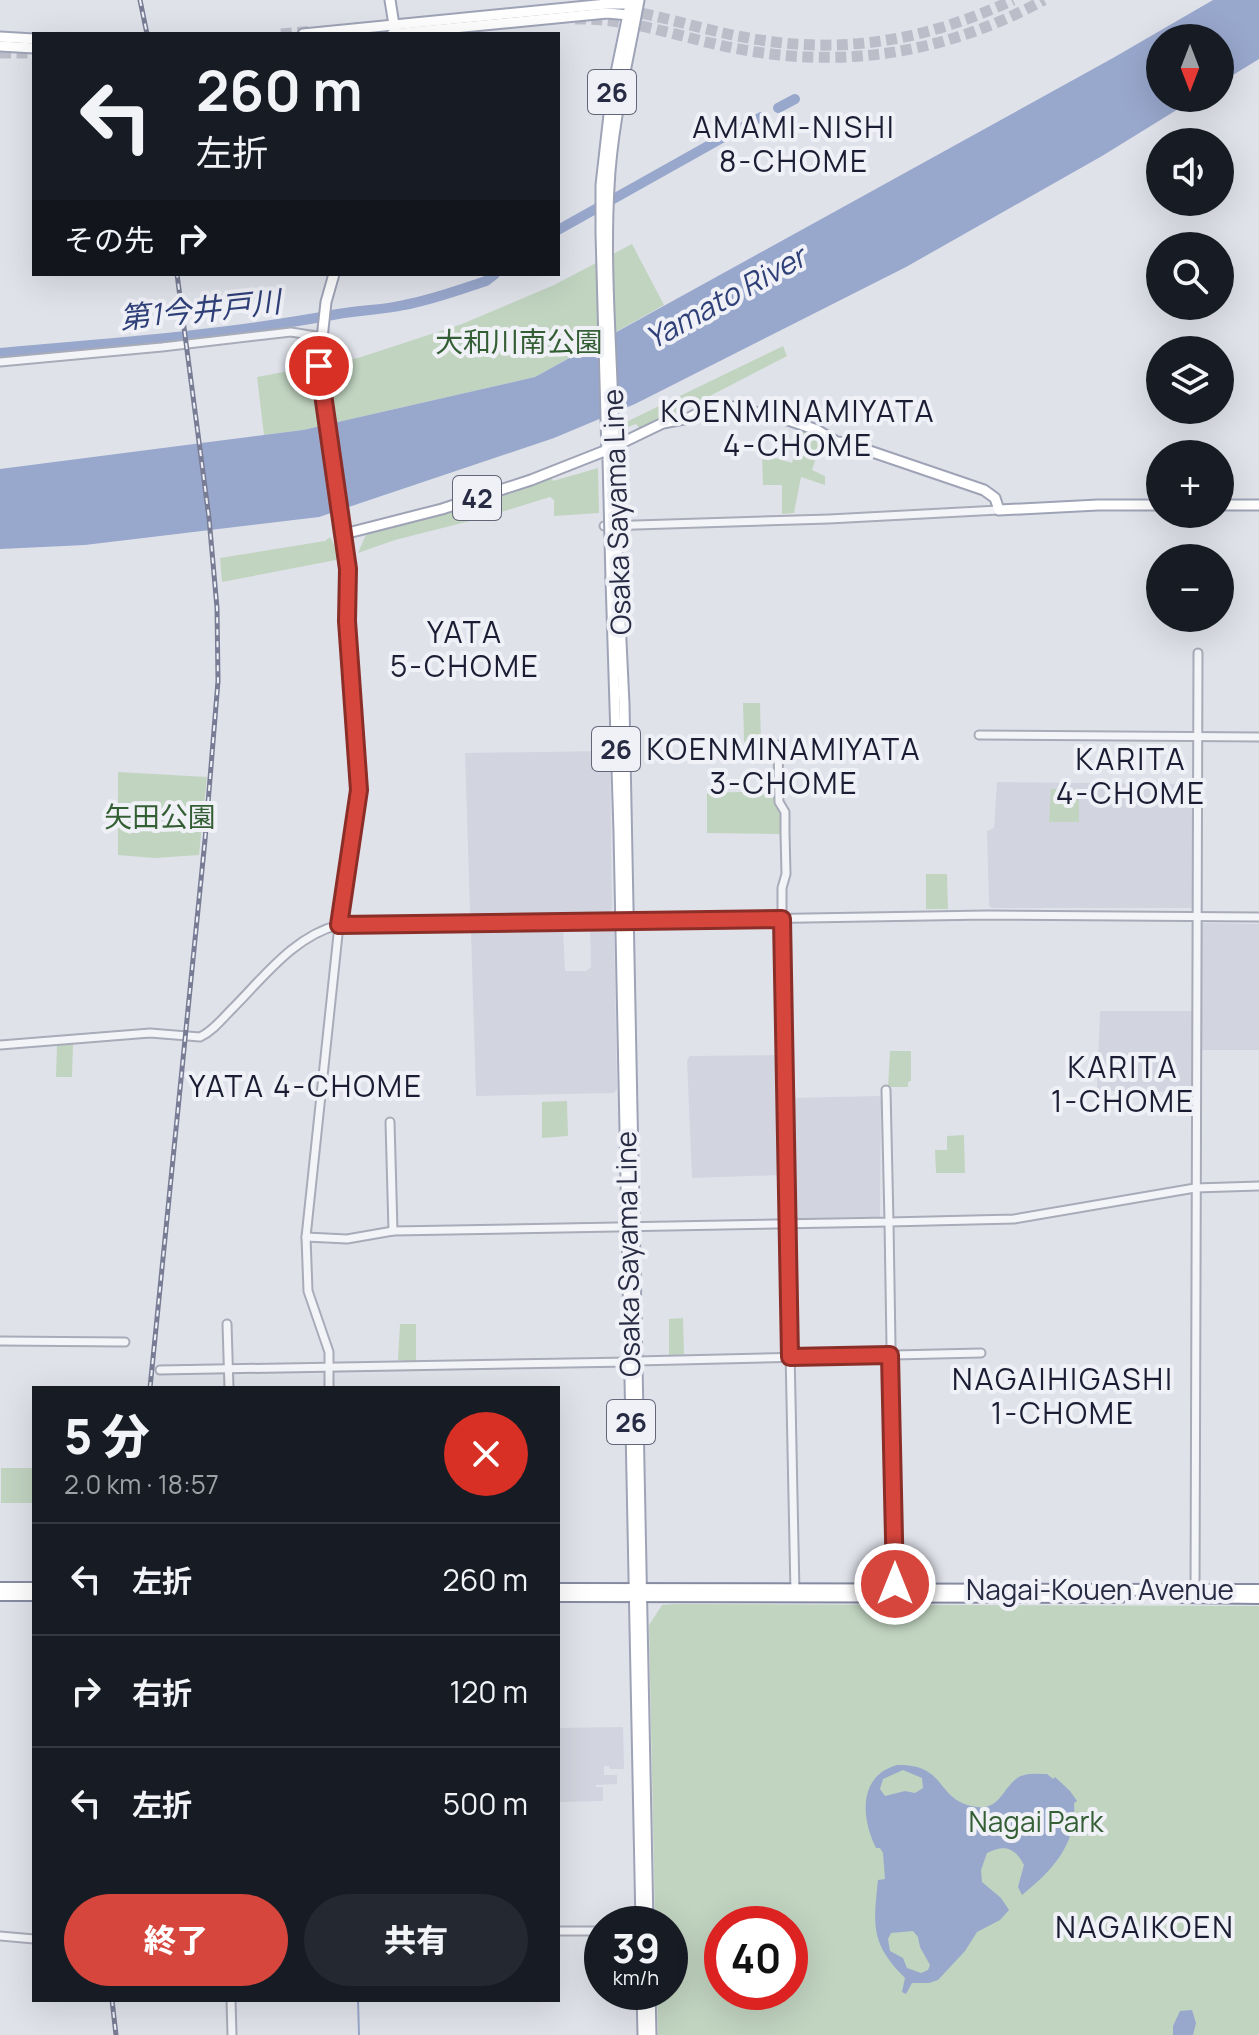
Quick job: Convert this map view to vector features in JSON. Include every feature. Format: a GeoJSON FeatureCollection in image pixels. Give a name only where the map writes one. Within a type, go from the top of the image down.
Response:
{"type":"FeatureCollection","features":[{"type":"Feature","properties":{"kind":"highway"},"geometry":{"type":"LineString","coordinates":[[0,1588],[32,1588]]}},
{"type":"Feature","properties":{"kind":"highway","name":"Nagai-Kouen Avenue"},"geometry":{"type":"LineString","coordinates":[[560,1589],[1195,1594],[1259,1598]]}},
{"type":"Feature","properties":{"kind":"highway","name":"Nagai-Kouen Avenue"},"geometry":{"type":"LineString","coordinates":[[1195,1594],[1259,1590]]}},
{"type":"Feature","properties":{"kind":"highway","name":"Nagai-Kouen Avenue"},"geometry":{"type":"LineString","coordinates":[[560,1596],[637,1592]]}},
{"type":"Feature","properties":{"kind":"highway"},"geometry":{"type":"LineString","coordinates":[[0,1595],[32,1595]]}},
{"type":"Feature","properties":{"kind":"main road"},"geometry":{"type":"LineString","coordinates":[[390,0],[394,32]]}},
{"type":"Feature","properties":{"kind":"main road","name":"Osaka Sayama Line"},"geometry":{"type":"LineString","coordinates":[[394,32],[607,13],[633,6],[605,185],[624,921],[641,1906]]}},
{"type":"Feature","properties":{"kind":"main road"},"geometry":{"type":"LineString","coordinates":[[0,37],[32,39]]}},
{"type":"Feature","properties":{"kind":"main road"},"geometry":{"type":"LineString","coordinates":[[0,46],[32,48]]}},
{"type":"Feature","properties":{"kind":"main road"},"geometry":{"type":"LineString","coordinates":[[333,276],[326,302],[319,366],[348,569],[347,621],[359,790],[339,925],[624,921]]}},
{"type":"Feature","properties":{"kind":"main road","name":"42"},"geometry":{"type":"LineString","coordinates":[[343,531],[455,505],[558,470],[611,449],[663,423],[689,418],[710,407],[734,407],[804,425],[837,442],[984,490],[995,498],[999,510]]}},
{"type":"Feature","properties":{"kind":"main road"},"geometry":{"type":"LineString","coordinates":[[999,510],[1146,505]]}},
{"type":"Feature","properties":{"kind":"main road"},"geometry":{"type":"LineString","coordinates":[[1234,505],[1259,505]]}},
{"type":"Feature","properties":{"kind":"main road"},"geometry":{"type":"LineString","coordinates":[[607,616],[608,684],[619,704]]}},
{"type":"Feature","properties":{"kind":"main road"},"geometry":{"type":"LineString","coordinates":[[619,704],[625,616]]}},
{"type":"Feature","properties":{"kind":"main road","name":"Osaka Sayama Line"},"geometry":{"type":"LineString","coordinates":[[637,1592],[647,1906]]}},
{"type":"Feature","properties":{"kind":"main road"},"geometry":{"type":"LineString","coordinates":[[642,2010],[643,2035]]}},
{"type":"Feature","properties":{"kind":"main road"},"geometry":{"type":"LineString","coordinates":[[650,2010],[651,2035]]}},
{"type":"Feature","properties":{"kind":"street"},"geometry":{"type":"LineString","coordinates":[[0,362],[291,332],[322,337]]}},
{"type":"Feature","properties":{"kind":"street"},"geometry":{"type":"LineString","coordinates":[[604,526],[999,510]]}},
{"type":"Feature","properties":{"kind":"street"},"geometry":{"type":"LineString","coordinates":[[1195,1594],[1198,653]]}},
{"type":"Feature","properties":{"kind":"street"},"geometry":{"type":"LineString","coordinates":[[979,735],[1259,737]]}},
{"type":"Feature","properties":{"kind":"street"},"geometry":{"type":"LineString","coordinates":[[778,745],[779,802],[785,812],[786,874],[782,888],[782,919],[795,1593]]}},
{"type":"Feature","properties":{"kind":"street"},"geometry":{"type":"LineString","coordinates":[[624,921],[987,915],[1259,917]]}},
{"type":"Feature","properties":{"kind":"street"},"geometry":{"type":"LineString","coordinates":[[0,1045],[150,1033],[200,1037],[296,946],[316,933],[339,925],[306,1237],[308,1291],[329,1352],[329,1386]]}},
{"type":"Feature","properties":{"kind":"street"},"geometry":{"type":"LineString","coordinates":[[886,1090],[895,1592]]}},
{"type":"Feature","properties":{"kind":"street"},"geometry":{"type":"LineString","coordinates":[[390,1122],[393,1231]]}},
{"type":"Feature","properties":{"kind":"street"},"geometry":{"type":"LineString","coordinates":[[306,1237],[347,1239],[393,1231],[1014,1219],[1195,1188],[1259,1186]]}},
{"type":"Feature","properties":{"kind":"street"},"geometry":{"type":"LineString","coordinates":[[227,1324],[229,1386]]}},
{"type":"Feature","properties":{"kind":"street"},"geometry":{"type":"LineString","coordinates":[[0,1341],[125,1342]]}},
{"type":"Feature","properties":{"kind":"street"},"geometry":{"type":"LineString","coordinates":[[160,1370],[329,1369],[981,1353]]}},
{"type":"Feature","properties":{"kind":"street"},"geometry":{"type":"LineString","coordinates":[[560,1931],[584,1931]]}},
{"type":"Feature","properties":{"kind":"street"},"geometry":{"type":"LineString","coordinates":[[0,1936],[32,1939]]}},
{"type":"Feature","properties":{"kind":"street"},"geometry":{"type":"LineString","coordinates":[[231,2002],[232,2035]]}},
{"type":"Feature","properties":{"kind":"shaded area"},"geometry":{"type":"Polygon","coordinates":[[[605,751],[610,754],[612,909],[608,913],[474,916],[470,912],[465,753],[605,751]]]}},
{"type":"Feature","properties":{"kind":"shaded area"},"geometry":{"type":"Polygon","coordinates":[[[997,782],[1190,784],[1194,787],[1193,908],[992,908],[989,906],[987,831],[994,828],[997,782]]]}},
{"type":"Feature","properties":{"kind":"shaded area"},"geometry":{"type":"Polygon","coordinates":[[[1200,923],[1259,924],[1259,1050],[1201,1050],[1200,923]]]}},
{"type":"Feature","properties":{"kind":"shaded area"},"geometry":{"type":"Polygon","coordinates":[[[611,926],[614,930],[617,1089],[614,1093],[476,1096],[471,932],[563,927],[565,971],[586,971],[591,967],[590,927],[611,926]]]}},
{"type":"Feature","properties":{"kind":"shaded area"},"geometry":{"type":"Polygon","coordinates":[[[1100,1011],[1191,1011],[1192,1090],[1100,1091],[1097,1088],[1100,1011]]]}},
{"type":"Feature","properties":{"kind":"shaded area"},"geometry":{"type":"Polygon","coordinates":[[[778,1055],[782,1175],[692,1178],[687,1060],[690,1056],[778,1055]]]}},
{"type":"Feature","properties":{"kind":"shaded area"},"geometry":{"type":"Polygon","coordinates":[[[879,1096],[880,1218],[790,1218],[790,1098],[879,1096]]]}},
{"type":"Feature","properties":{"kind":"shaded area"},"geometry":{"type":"Polygon","coordinates":[[[623,1727],[624,1769],[604,1766],[604,1775],[617,1775],[617,1784],[596,1785],[603,1787],[603,1801],[560,1802],[560,1728],[623,1727]]]}},
{"type":"Feature","properties":{"kind":"green space","name":"大和川南公園"},"geometry":{"type":"Polygon","coordinates":[[[632,244],[664,305],[535,377],[303,430],[264,435],[257,377],[358,358],[462,324],[554,285],[632,244]]]}},
{"type":"Feature","properties":{"kind":"green space"},"geometry":{"type":"Polygon","coordinates":[[[783,346],[787,356],[675,414],[668,407],[670,416],[640,429],[636,424],[625,428],[622,424],[783,346]]]}},
{"type":"Feature","properties":{"kind":"green space"},"geometry":{"type":"Polygon","coordinates":[[[802,431],[822,439],[812,470],[825,476],[825,485],[801,477],[794,513],[782,514],[782,485],[763,485],[762,454],[792,463],[802,431]]]}},
{"type":"Feature","properties":{"kind":"green space"},"geometry":{"type":"Polygon","coordinates":[[[598,468],[599,513],[554,516],[554,500],[550,497],[358,553],[368,530],[551,476],[553,481],[598,468]]]}},
{"type":"Feature","properties":{"kind":"green space"},"geometry":{"type":"Polygon","coordinates":[[[330,537],[339,554],[336,560],[222,582],[220,558],[325,541],[330,537]]]}},
{"type":"Feature","properties":{"kind":"green space"},"geometry":{"type":"Polygon","coordinates":[[[743,703],[760,703],[761,741],[744,742],[743,703]]]}},
{"type":"Feature","properties":{"kind":"green space","name":"矢田公園"},"geometry":{"type":"Polygon","coordinates":[[[118,772],[207,777],[199,855],[155,858],[118,855],[118,772]]]}},
{"type":"Feature","properties":{"kind":"green space"},"geometry":{"type":"Polygon","coordinates":[[[1051,789],[1079,789],[1079,822],[1049,822],[1051,789]]]}},
{"type":"Feature","properties":{"kind":"green space"},"geometry":{"type":"Polygon","coordinates":[[[773,791],[782,816],[780,834],[707,833],[707,793],[773,791]]]}},
{"type":"Feature","properties":{"kind":"green space"},"geometry":{"type":"Polygon","coordinates":[[[926,874],[947,874],[948,909],[926,909],[926,874]]]}},
{"type":"Feature","properties":{"kind":"green space"},"geometry":{"type":"Polygon","coordinates":[[[73,1044],[72,1077],[56,1077],[57,1045],[73,1044]]]}},
{"type":"Feature","properties":{"kind":"green space"},"geometry":{"type":"Polygon","coordinates":[[[890,1051],[911,1051],[911,1081],[908,1087],[888,1087],[890,1051]]]}},
{"type":"Feature","properties":{"kind":"green space"},"geometry":{"type":"Polygon","coordinates":[[[567,1101],[568,1136],[542,1138],[542,1102],[567,1101]]]}},
{"type":"Feature","properties":{"kind":"green space"},"geometry":{"type":"Polygon","coordinates":[[[964,1135],[965,1173],[936,1173],[935,1150],[947,1150],[947,1136],[964,1135]]]}},
{"type":"Feature","properties":{"kind":"green space"},"geometry":{"type":"Polygon","coordinates":[[[683,1318],[684,1354],[669,1356],[669,1319],[683,1318]]]}},
{"type":"Feature","properties":{"kind":"green space"},"geometry":{"type":"Polygon","coordinates":[[[400,1324],[416,1324],[416,1362],[398,1360],[400,1324]]]}},
{"type":"Feature","properties":{"kind":"green space"},"geometry":{"type":"Polygon","coordinates":[[[1,1468],[32,1468],[32,1503],[1,1503],[1,1468]]]}},
{"type":"Feature","properties":{"kind":"green space","name":"Nagai Park"},"geometry":{"type":"Polygon","coordinates":[[[675,1604],[1259,1606],[1259,2035],[658,2035],[657,2010],[688,2010],[688,1906],[655,1906],[649,1625],[662,1605],[675,1604]]]}},
{"type":"Feature","properties":{"kind":"water"},"geometry":{"type":"Polygon","coordinates":[[[1213,0],[1259,0],[1259,59],[1234,74],[1234,24],[1172,24],[1213,0]]]}},
{"type":"Feature","properties":{"kind":"water","name":"Yamato River"},"geometry":{"type":"Polygon","coordinates":[[[1146,39],[1146,112],[1173,112],[906,267],[635,404],[554,438],[319,517],[85,545],[0,549],[0,469],[303,430],[535,377],[1146,39]]]}},
{"type":"Feature","properties":{"kind":"water"},"geometry":{"type":"Polygon","coordinates":[[[897,1765],[925,1770],[954,1798],[977,1807],[995,1802],[1019,1777],[1047,1774],[1053,1779],[1055,1777],[1077,1801],[1074,1803],[1072,1831],[1061,1855],[1044,1876],[1022,1895],[1018,1887],[1024,1865],[1017,1855],[1004,1848],[987,1853],[981,1870],[982,1882],[1001,1898],[1009,1910],[1000,1920],[977,1932],[965,1951],[938,1980],[912,1983],[906,1994],[902,1992],[905,1978],[880,1944],[875,1923],[878,1880],[885,1879],[883,1853],[876,1848],[867,1824],[866,1799],[875,1778],[897,1765]],[[903,1770],[883,1779],[880,1789],[885,1796],[905,1791],[915,1793],[923,1788],[922,1778],[903,1770]],[[913,1931],[891,1933],[888,1939],[890,1951],[903,1958],[907,1968],[921,1973],[928,1970],[930,1965],[913,1931]]]}},
{"type":"Feature","properties":{"kind":"water"},"geometry":{"type":"Polygon","coordinates":[[[1192,2010],[1196,2023],[1193,2035],[1173,2035],[1173,2026],[1180,2011],[1192,2010]]]}},
{"type":"Feature","properties":{"kind":"waterway","name":"第1今井戸川"},"geometry":{"type":"LineString","coordinates":[[778,108],[795,99]]}},
{"type":"Feature","properties":{"kind":"waterway","name":"第1今井戸川"},"geometry":{"type":"LineString","coordinates":[[738,130],[761,117]]}},
{"type":"Feature","properties":{"kind":"waterway","name":"第1今井戸川"},"geometry":{"type":"LineString","coordinates":[[560,229],[731,133]]}},
{"type":"Feature","properties":{"kind":"waterway","name":"第1今井戸川"},"geometry":{"type":"LineString","coordinates":[[0,353],[212,333],[396,307],[456,291],[492,276]]}},
{"type":"Feature","properties":{"kind":"waterway"},"geometry":{"type":"LineString","coordinates":[[358,2002],[359,2035]]}},
{"type":"Feature","properties":{"kind":"tunnel"},"geometry":{"type":"LineString","coordinates":[[593,7],[631,11],[779,43],[814,45],[881,41],[914,35],[947,26],[1013,0]]}},
{"type":"Feature","properties":{"kind":"tunnel"},"geometry":{"type":"LineString","coordinates":[[575,19],[630,24],[762,53],[845,57],[926,46],[1005,19],[1044,0]]}},
{"type":"Feature","properties":{"kind":"tunnel"},"geometry":{"type":"LineString","coordinates":[[302,32],[312,31]]}},
{"type":"Feature","properties":{"kind":"tunnel"},"geometry":{"type":"LineString","coordinates":[[0,53],[32,53]]}},
{"type":"Feature","properties":{"kind":"railway"},"geometry":{"type":"LineString","coordinates":[[140,0],[147,32]]}},
{"type":"Feature","properties":{"kind":"railway"},"geometry":{"type":"LineString","coordinates":[[150,1386],[218,681],[217,608],[209,518],[177,276]]}},
{"type":"Feature","properties":{"kind":"railway"},"geometry":{"type":"LineString","coordinates":[[112,2002],[116,2035]]}},
{"type":"Feature","properties":{"kind":"district","name":"AMAMI-NISHI 8-CHOME"},"geometry":{"type":"Point","coordinates":[794,143]}},
{"type":"Feature","properties":{"kind":"district","name":"KOENMINAMIYATA 4-CHOME"},"geometry":{"type":"Point","coordinates":[798,427]}},
{"type":"Feature","properties":{"kind":"district","name":"YATA 5-CHOME"},"geometry":{"type":"Point","coordinates":[465,648]}},
{"type":"Feature","properties":{"kind":"district","name":"KOENMINAMIYATA 3-CHOME"},"geometry":{"type":"Point","coordinates":[784,765]}},
{"type":"Feature","properties":{"kind":"district","name":"KARITA 4-CHOME"},"geometry":{"type":"Point","coordinates":[1131,775]}},
{"type":"Feature","properties":{"kind":"district","name":"KARITA 1-CHOME"},"geometry":{"type":"Point","coordinates":[1123,1083]}},
{"type":"Feature","properties":{"kind":"district","name":"YATA 4-CHOME"},"geometry":{"type":"Point","coordinates":[306,1085]}},
{"type":"Feature","properties":{"kind":"district","name":"NAGAIHIGASHI 1-CHOME"},"geometry":{"type":"Point","coordinates":[1063,1395]}},
{"type":"Feature","properties":{"kind":"district","name":"NAGAIKOEN"},"geometry":{"type":"Point","coordinates":[1145,1926]}},
{"type":"Feature","properties":{"kind":"route"},"geometry":{"type":"LineString","coordinates":[[319,366],[348,569],[347,621],[359,790],[339,925],[782,919],[790,1357],[890,1355],[895,1584]]}}]}
